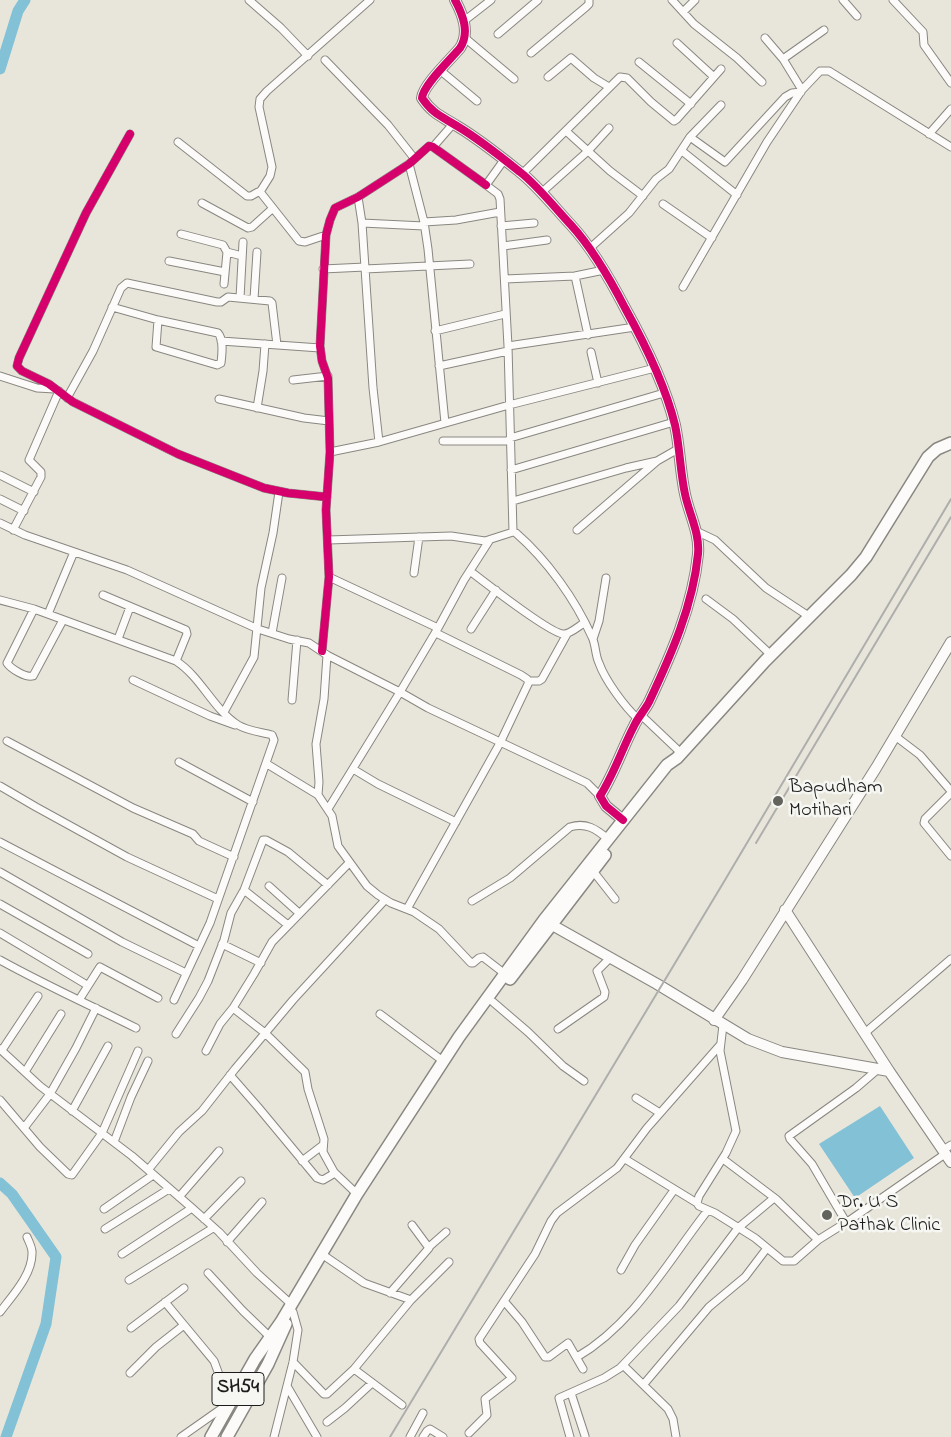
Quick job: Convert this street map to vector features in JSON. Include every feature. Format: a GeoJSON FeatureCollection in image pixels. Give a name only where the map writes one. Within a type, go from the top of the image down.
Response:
{"type":"FeatureCollection","features":[{"type":"Feature","properties":{"kind":"main road"},"geometry":{"type":"LineString","coordinates":[[292,1308],[458,1052],[608,838],[667,765],[679,755],[771,655],[832,596],[866,557],[928,457],[937,449],[951,443]]}},
{"type":"Feature","properties":{"kind":"main road"},"geometry":{"type":"LineString","coordinates":[[270,1344],[357,1194],[443,1061],[505,974],[593,871],[673,769],[679,755]]}},
{"type":"Feature","properties":{"kind":"main road","name":"SH54"},"geometry":{"type":"LineString","coordinates":[[211,1437],[233,1398],[270,1344]]}},
{"type":"Feature","properties":{"kind":"main road","name":"SH54"},"geometry":{"type":"LineString","coordinates":[[220,1437],[270,1344]]}},
{"type":"Feature","properties":{"kind":"main road","name":"SH54"},"geometry":{"type":"LineString","coordinates":[[227,1437],[268,1364],[270,1344]]}},
{"type":"Feature","properties":{"kind":"street"},"geometry":{"type":"LineString","coordinates":[[249,0],[281,28],[308,56]]}},
{"type":"Feature","properties":{"kind":"street"},"geometry":{"type":"LineString","coordinates":[[178,142],[247,196],[260,192],[270,176],[272,167],[259,103],[267,91],[370,0]]}},
{"type":"Feature","properties":{"kind":"street"},"geometry":{"type":"LineString","coordinates":[[456,0],[464,21],[465,38],[460,48],[428,85],[422,94],[422,98],[444,120],[453,124],[522,174],[576,230],[604,270],[635,327],[655,368],[664,393],[674,422],[684,492],[696,531],[697,562],[686,612],[673,649],[648,704],[639,717],[616,763],[610,782],[600,796]]}},
{"type":"Feature","properties":{"kind":"street"},"geometry":{"type":"LineString","coordinates":[[464,21],[491,0]]}},
{"type":"Feature","properties":{"kind":"street"},"geometry":{"type":"LineString","coordinates":[[498,34],[538,0]]}},
{"type":"Feature","properties":{"kind":"street"},"geometry":{"type":"LineString","coordinates":[[531,53],[586,8],[589,0]]}},
{"type":"Feature","properties":{"kind":"street"},"geometry":{"type":"LineString","coordinates":[[672,0],[700,30],[737,58],[762,82]]}},
{"type":"Feature","properties":{"kind":"street"},"geometry":{"type":"LineString","coordinates":[[683,12],[695,0]]}},
{"type":"Feature","properties":{"kind":"street"},"geometry":{"type":"LineString","coordinates":[[843,0],[857,16]]}},
{"type":"Feature","properties":{"kind":"street"},"geometry":{"type":"LineString","coordinates":[[893,0],[923,32],[923,43],[951,83]]}},
{"type":"Feature","properties":{"kind":"street"},"geometry":{"type":"LineString","coordinates":[[783,59],[824,30]]}},
{"type":"Feature","properties":{"kind":"street"},"geometry":{"type":"LineString","coordinates":[[465,38],[514,79]]}},
{"type":"Feature","properties":{"kind":"street"},"geometry":{"type":"LineString","coordinates":[[765,38],[783,59],[802,91]]}},
{"type":"Feature","properties":{"kind":"street"},"geometry":{"type":"LineString","coordinates":[[677,43],[714,77]]}},
{"type":"Feature","properties":{"kind":"street"},"geometry":{"type":"LineString","coordinates":[[548,77],[571,58],[594,78],[609,87]]}},
{"type":"Feature","properties":{"kind":"street"},"geometry":{"type":"LineString","coordinates":[[325,60],[388,126],[412,161],[430,266],[445,423]]}},
{"type":"Feature","properties":{"kind":"street"},"geometry":{"type":"LineString","coordinates":[[639,62],[691,104]]}},
{"type":"Feature","properties":{"kind":"street"},"geometry":{"type":"LineString","coordinates":[[522,174],[620,77],[625,77],[674,121],[721,68]]}},
{"type":"Feature","properties":{"kind":"street"},"geometry":{"type":"LineString","coordinates":[[441,71],[477,102]]}},
{"type":"Feature","properties":{"kind":"street"},"geometry":{"type":"LineString","coordinates":[[683,287],[768,142],[802,91],[820,71],[829,71],[951,146]]}},
{"type":"Feature","properties":{"kind":"street"},"geometry":{"type":"LineString","coordinates":[[690,137],[726,162],[785,97],[802,91]]}},
{"type":"Feature","properties":{"kind":"street"},"geometry":{"type":"LineString","coordinates":[[589,249],[621,221],[656,179],[669,169],[690,137],[721,104]]}},
{"type":"Feature","properties":{"kind":"street"},"geometry":{"type":"LineString","coordinates":[[929,134],[951,109]]}},
{"type":"Feature","properties":{"kind":"street"},"geometry":{"type":"LineString","coordinates":[[318,795],[319,782],[316,744],[324,699],[329,577],[327,497],[330,452],[328,376],[322,361],[320,348],[326,235],[335,208],[358,197],[428,148],[433,147],[453,124]]}},
{"type":"Feature","properties":{"kind":"street"},"geometry":{"type":"LineString","coordinates":[[541,194],[588,151],[609,128]]}},
{"type":"Feature","properties":{"kind":"street"},"geometry":{"type":"LineString","coordinates":[[566,131],[610,171],[643,196]]}},
{"type":"Feature","properties":{"kind":"street"},"geometry":{"type":"LineString","coordinates":[[130,134],[86,213],[17,366],[44,380],[79,405],[178,454],[278,492],[327,497]]}},
{"type":"Feature","properties":{"kind":"street"},"geometry":{"type":"LineString","coordinates":[[433,147],[500,196],[508,349],[513,532],[551,569],[565,589],[593,639],[598,660],[604,673],[632,713],[639,717],[679,755]]}},
{"type":"Feature","properties":{"kind":"street"},"geometry":{"type":"LineString","coordinates":[[682,151],[738,195]]}},
{"type":"Feature","properties":{"kind":"street"},"geometry":{"type":"LineString","coordinates":[[486,185],[504,160]]}},
{"type":"Feature","properties":{"kind":"street"},"geometry":{"type":"LineString","coordinates":[[260,192],[300,242],[326,235]]}},
{"type":"Feature","properties":{"kind":"street"},"geometry":{"type":"LineString","coordinates":[[358,197],[362,223],[373,388],[379,442]]}},
{"type":"Feature","properties":{"kind":"street"},"geometry":{"type":"LineString","coordinates":[[202,203],[248,228],[252,227],[273,208]]}},
{"type":"Feature","properties":{"kind":"street"},"geometry":{"type":"LineString","coordinates":[[663,204],[712,238]]}},
{"type":"Feature","properties":{"kind":"street"},"geometry":{"type":"LineString","coordinates":[[362,223],[424,224],[500,212]]}},
{"type":"Feature","properties":{"kind":"street"},"geometry":{"type":"LineString","coordinates":[[501,226],[534,224]]}},
{"type":"Feature","properties":{"kind":"street"},"geometry":{"type":"LineString","coordinates":[[181,234],[224,246],[228,252],[224,284]]}},
{"type":"Feature","properties":{"kind":"street"},"geometry":{"type":"LineString","coordinates":[[503,246],[547,240]]}},
{"type":"Feature","properties":{"kind":"street"},"geometry":{"type":"LineString","coordinates":[[240,298],[243,242]]}},
{"type":"Feature","properties":{"kind":"street"},"geometry":{"type":"LineString","coordinates":[[228,252],[242,256]]}},
{"type":"Feature","properties":{"kind":"street"},"geometry":{"type":"LineString","coordinates":[[254,299],[257,252]]}},
{"type":"Feature","properties":{"kind":"street"},"geometry":{"type":"LineString","coordinates":[[169,261],[226,272]]}},
{"type":"Feature","properties":{"kind":"street"},"geometry":{"type":"LineString","coordinates":[[323,269],[470,264]]}},
{"type":"Feature","properties":{"kind":"street"},"geometry":{"type":"LineString","coordinates":[[505,279],[575,276],[604,270]]}},
{"type":"Feature","properties":{"kind":"street"},"geometry":{"type":"LineString","coordinates":[[575,276],[588,335]]}},
{"type":"Feature","properties":{"kind":"street"},"geometry":{"type":"LineString","coordinates":[[67,398],[94,351],[121,288],[127,283],[217,302],[221,302],[226,297],[268,300],[271,302],[277,345]]}},
{"type":"Feature","properties":{"kind":"street"},"geometry":{"type":"LineString","coordinates":[[112,307],[158,320],[216,332],[220,334],[221,361],[218,365],[156,347],[158,320]]}},
{"type":"Feature","properties":{"kind":"street"},"geometry":{"type":"LineString","coordinates":[[435,331],[505,314]]}},
{"type":"Feature","properties":{"kind":"street"},"geometry":{"type":"LineString","coordinates":[[439,366],[508,349],[635,327]]}},
{"type":"Feature","properties":{"kind":"street"},"geometry":{"type":"LineString","coordinates":[[221,341],[320,348]]}},
{"type":"Feature","properties":{"kind":"street"},"geometry":{"type":"LineString","coordinates":[[257,408],[264,371],[265,344]]}},
{"type":"Feature","properties":{"kind":"street"},"geometry":{"type":"LineString","coordinates":[[591,352],[598,383]]}},
{"type":"Feature","properties":{"kind":"street"},"geometry":{"type":"LineString","coordinates":[[330,452],[379,442],[509,404],[655,368]]}},
{"type":"Feature","properties":{"kind":"street"},"geometry":{"type":"LineString","coordinates":[[0,376],[37,388],[57,390]]}},
{"type":"Feature","properties":{"kind":"street"},"geometry":{"type":"LineString","coordinates":[[293,380],[328,376]]}},
{"type":"Feature","properties":{"kind":"street"},"geometry":{"type":"LineString","coordinates":[[14,530],[42,475],[40,470],[30,462],[30,459],[57,390]]}},
{"type":"Feature","properties":{"kind":"street"},"geometry":{"type":"LineString","coordinates":[[443,441],[510,439],[664,393]]}},
{"type":"Feature","properties":{"kind":"street"},"geometry":{"type":"LineString","coordinates":[[219,399],[329,421]]}},
{"type":"Feature","properties":{"kind":"street"},"geometry":{"type":"LineString","coordinates":[[512,470],[674,422]]}},
{"type":"Feature","properties":{"kind":"street"},"geometry":{"type":"LineString","coordinates":[[577,530],[658,460],[678,449]]}},
{"type":"Feature","properties":{"kind":"street"},"geometry":{"type":"LineString","coordinates":[[513,500],[658,460]]}},
{"type":"Feature","properties":{"kind":"street"},"geometry":{"type":"LineString","coordinates":[[0,475],[34,492]]}},
{"type":"Feature","properties":{"kind":"street"},"geometry":{"type":"LineString","coordinates":[[224,712],[252,663],[255,652],[261,588],[273,533],[278,492]]}},
{"type":"Feature","properties":{"kind":"street"},"geometry":{"type":"LineString","coordinates":[[0,499],[24,511]]}},
{"type":"Feature","properties":{"kind":"street"},"geometry":{"type":"LineString","coordinates":[[0,523],[14,530],[135,573],[258,628],[309,642],[325,653],[428,708],[587,783],[600,796],[606,806],[623,820]]}},
{"type":"Feature","properties":{"kind":"street"},"geometry":{"type":"LineString","coordinates":[[696,531],[716,540],[766,588],[810,617]]}},
{"type":"Feature","properties":{"kind":"street"},"geometry":{"type":"LineString","coordinates":[[328,540],[456,536],[489,541],[513,532]]}},
{"type":"Feature","properties":{"kind":"street"},"geometry":{"type":"LineString","coordinates":[[414,573],[419,537]]}},
{"type":"Feature","properties":{"kind":"street"},"geometry":{"type":"LineString","coordinates":[[328,809],[437,631],[489,541]]}},
{"type":"Feature","properties":{"kind":"street"},"geometry":{"type":"LineString","coordinates":[[48,614],[74,552]]}},
{"type":"Feature","properties":{"kind":"street"},"geometry":{"type":"LineString","coordinates":[[470,571],[544,624],[559,633],[567,634]]}},
{"type":"Feature","properties":{"kind":"street"},"geometry":{"type":"LineString","coordinates":[[329,577],[437,631],[521,675],[528,681],[539,681],[542,679],[567,634],[584,622]]}},
{"type":"Feature","properties":{"kind":"street"},"geometry":{"type":"LineString","coordinates":[[272,633],[282,578]]}},
{"type":"Feature","properties":{"kind":"street"},"geometry":{"type":"LineString","coordinates":[[593,639],[599,621],[606,578]]}},
{"type":"Feature","properties":{"kind":"street"},"geometry":{"type":"LineString","coordinates":[[471,629],[496,590]]}},
{"type":"Feature","properties":{"kind":"street"},"geometry":{"type":"LineString","coordinates":[[103,595],[187,631],[176,661]]}},
{"type":"Feature","properties":{"kind":"street"},"geometry":{"type":"LineString","coordinates":[[706,599],[733,619],[771,655]]}},
{"type":"Feature","properties":{"kind":"street"},"geometry":{"type":"LineString","coordinates":[[0,600],[34,608],[176,661],[189,671],[224,712],[239,726]]}},
{"type":"Feature","properties":{"kind":"street"},"geometry":{"type":"LineString","coordinates":[[118,639],[130,607]]}},
{"type":"Feature","properties":{"kind":"street"},"geometry":{"type":"LineString","coordinates":[[34,608],[7,663],[10,667],[28,677],[33,676],[63,620]]}},
{"type":"Feature","properties":{"kind":"street"},"geometry":{"type":"LineString","coordinates":[[292,700],[297,640]]}},
{"type":"Feature","properties":{"kind":"street"},"geometry":{"type":"LineString","coordinates":[[696,1203],[723,1159],[734,1137],[736,1124],[720,1045],[719,1023],[742,980],[895,736],[951,642]]}},
{"type":"Feature","properties":{"kind":"street"},"geometry":{"type":"LineString","coordinates":[[133,680],[210,716],[272,735],[274,740],[210,923],[174,1000]]}},
{"type":"Feature","properties":{"kind":"street"},"geometry":{"type":"LineString","coordinates":[[407,909],[500,742],[528,681]]}},
{"type":"Feature","properties":{"kind":"street"},"geometry":{"type":"LineString","coordinates":[[895,736],[920,755],[951,792],[925,819],[924,823],[951,856]]}},
{"type":"Feature","properties":{"kind":"street"},"geometry":{"type":"LineString","coordinates":[[7,741],[134,808],[193,834],[201,842],[234,857]]}},
{"type":"Feature","properties":{"kind":"street"},"geometry":{"type":"LineString","coordinates":[[179,762],[253,802]]}},
{"type":"Feature","properties":{"kind":"street"},"geometry":{"type":"LineString","coordinates":[[267,764],[318,795],[332,816],[338,846],[367,886],[385,900],[407,909],[439,929],[470,963],[483,957],[505,974]]}},
{"type":"Feature","properties":{"kind":"street"},"geometry":{"type":"LineString","coordinates":[[354,769],[378,784],[456,822]]}},
{"type":"Feature","properties":{"kind":"street"},"geometry":{"type":"LineString","coordinates":[[0,786],[127,857],[218,900]]}},
{"type":"Feature","properties":{"kind":"street"},"geometry":{"type":"LineString","coordinates":[[472,901],[510,878],[570,827],[577,825],[590,826],[608,838]]}},
{"type":"Feature","properties":{"kind":"street"},"geometry":{"type":"LineString","coordinates":[[176,1034],[205,988],[232,914],[264,840],[288,852],[328,885]]}},
{"type":"Feature","properties":{"kind":"street"},"geometry":{"type":"LineString","coordinates":[[0,842],[199,946]]}},
{"type":"Feature","properties":{"kind":"street"},"geometry":{"type":"LineString","coordinates":[[206,1051],[220,1024],[233,1008],[261,963],[268,947],[349,863]]}},
{"type":"Feature","properties":{"kind":"street"},"geometry":{"type":"LineString","coordinates":[[593,871],[615,899]]}},
{"type":"Feature","properties":{"kind":"street"},"geometry":{"type":"LineString","coordinates":[[0,872],[122,942],[186,973]]}},
{"type":"Feature","properties":{"kind":"street"},"geometry":{"type":"LineString","coordinates":[[269,886],[299,913]]}},
{"type":"Feature","properties":{"kind":"street"},"geometry":{"type":"LineString","coordinates":[[244,890],[288,925]]}},
{"type":"Feature","properties":{"kind":"street"},"geometry":{"type":"LineString","coordinates":[[104,1209],[150,1172],[179,1132],[202,1111],[265,1033],[385,900]]}},
{"type":"Feature","properties":{"kind":"street"},"geometry":{"type":"LineString","coordinates":[[0,904],[88,954]]}},
{"type":"Feature","properties":{"kind":"street"},"geometry":{"type":"LineString","coordinates":[[625,1159],[738,1228],[783,1261],[790,1262],[799,1258],[818,1240],[948,1152],[889,1071],[866,1032],[785,910]]}},
{"type":"Feature","properties":{"kind":"street"},"geometry":{"type":"LineString","coordinates":[[549,922],[748,1039],[782,1052],[889,1071]]}},
{"type":"Feature","properties":{"kind":"street"},"geometry":{"type":"LineString","coordinates":[[0,933],[88,985]]}},
{"type":"Feature","properties":{"kind":"street"},"geometry":{"type":"LineString","coordinates":[[222,944],[261,963]]}},
{"type":"Feature","properties":{"kind":"street"},"geometry":{"type":"LineString","coordinates":[[558,1029],[604,997],[605,992],[597,971],[611,957]]}},
{"type":"Feature","properties":{"kind":"street"},"geometry":{"type":"LineString","coordinates":[[866,1032],[951,959]]}},
{"type":"Feature","properties":{"kind":"street"},"geometry":{"type":"LineString","coordinates":[[0,960],[52,988],[136,1028]]}},
{"type":"Feature","properties":{"kind":"street"},"geometry":{"type":"LineString","coordinates":[[79,1000],[100,966],[158,998]]}},
{"type":"Feature","properties":{"kind":"street"},"geometry":{"type":"LineString","coordinates":[[38,996],[1,1050],[50,1094],[114,1142],[192,1208],[292,1308],[298,1330],[293,1362],[274,1437]]}},
{"type":"Feature","properties":{"kind":"street"},"geometry":{"type":"LineString","coordinates":[[493,1002],[528,1032],[562,1066],[584,1081]]}},
{"type":"Feature","properties":{"kind":"street"},"geometry":{"type":"LineString","coordinates":[[24,1128],[50,1094],[96,1008]]}},
{"type":"Feature","properties":{"kind":"street"},"geometry":{"type":"LineString","coordinates":[[233,1008],[265,1033],[305,1072],[308,1089],[324,1136],[323,1152],[335,1173],[357,1194]]}},
{"type":"Feature","properties":{"kind":"street"},"geometry":{"type":"LineString","coordinates":[[25,1072],[62,1014]]}},
{"type":"Feature","properties":{"kind":"street"},"geometry":{"type":"LineString","coordinates":[[380,1014],[443,1061]]}},
{"type":"Feature","properties":{"kind":"street"},"geometry":{"type":"LineString","coordinates":[[469,1433],[487,1414],[484,1403],[485,1399],[512,1378],[479,1342],[480,1337],[535,1254],[551,1221],[557,1212],[609,1175],[625,1159],[660,1113],[720,1045]]}},
{"type":"Feature","properties":{"kind":"street"},"geometry":{"type":"LineString","coordinates":[[72,1111],[108,1046]]}},
{"type":"Feature","properties":{"kind":"street"},"geometry":{"type":"LineString","coordinates":[[0,1100],[47,1155],[71,1175],[102,1133],[138,1051]]}},
{"type":"Feature","properties":{"kind":"street"},"geometry":{"type":"LineString","coordinates":[[114,1142],[131,1097],[148,1061]]}},
{"type":"Feature","properties":{"kind":"street"},"geometry":{"type":"LineString","coordinates":[[846,1222],[816,1170],[789,1136],[856,1088],[878,1069]]}},
{"type":"Feature","properties":{"kind":"street"},"geometry":{"type":"LineString","coordinates":[[230,1075],[320,1180],[335,1173]]}},
{"type":"Feature","properties":{"kind":"street"},"geometry":{"type":"LineString","coordinates":[[636,1098],[660,1113]]}},
{"type":"Feature","properties":{"kind":"street"},"geometry":{"type":"LineString","coordinates":[[302,1161],[323,1145]]}},
{"type":"Feature","properties":{"kind":"street"},"geometry":{"type":"LineString","coordinates":[[179,1197],[219,1151]]}},
{"type":"Feature","properties":{"kind":"street"},"geometry":{"type":"LineString","coordinates":[[723,1159],[774,1198],[818,1240]]}},
{"type":"Feature","properties":{"kind":"street"},"geometry":{"type":"LineString","coordinates":[[204,1219],[241,1181]]}},
{"type":"Feature","properties":{"kind":"street"},"geometry":{"type":"LineString","coordinates":[[105,1229],[170,1189]]}},
{"type":"Feature","properties":{"kind":"street"},"geometry":{"type":"LineString","coordinates":[[622,1270],[636,1245],[674,1190]]}},
{"type":"Feature","properties":{"kind":"street"},"geometry":{"type":"LineString","coordinates":[[570,1437],[558,1400],[560,1397],[604,1378],[623,1365],[679,1306],[738,1228],[774,1198]]}},
{"type":"Feature","properties":{"kind":"street"},"geometry":{"type":"LineString","coordinates":[[227,1242],[262,1202]]}},
{"type":"Feature","properties":{"kind":"street"},"geometry":{"type":"LineString","coordinates":[[122,1254],[192,1208]]}},
{"type":"Feature","properties":{"kind":"street"},"geometry":{"type":"LineString","coordinates":[[577,1357],[606,1337],[628,1314],[708,1210]]}},
{"type":"Feature","properties":{"kind":"street"},"geometry":{"type":"LineString","coordinates":[[412,1225],[429,1247]]}},
{"type":"Feature","properties":{"kind":"street"},"geometry":{"type":"LineString","coordinates":[[129,1280],[213,1228]]}},
{"type":"Feature","properties":{"kind":"street"},"geometry":{"type":"LineString","coordinates":[[390,1292],[429,1247],[446,1232]]}},
{"type":"Feature","properties":{"kind":"street"},"geometry":{"type":"LineString","coordinates":[[0,1312],[22,1281],[30,1265],[32,1252],[26,1237]]}},
{"type":"Feature","properties":{"kind":"street"},"geometry":{"type":"LineString","coordinates":[[644,1384],[709,1307],[745,1277],[767,1248]]}},
{"type":"Feature","properties":{"kind":"street"},"geometry":{"type":"LineString","coordinates":[[326,1257],[364,1283],[412,1300]]}},
{"type":"Feature","properties":{"kind":"street"},"geometry":{"type":"LineString","coordinates":[[293,1362],[325,1395],[354,1369],[412,1300],[449,1262]]}},
{"type":"Feature","properties":{"kind":"street"},"geometry":{"type":"LineString","coordinates":[[208,1273],[270,1344]]}},
{"type":"Feature","properties":{"kind":"street"},"geometry":{"type":"LineString","coordinates":[[131,1328],[184,1288]]}},
{"type":"Feature","properties":{"kind":"street"},"geometry":{"type":"LineString","coordinates":[[504,1301],[522,1322],[545,1357],[549,1357],[568,1343],[583,1369]]}},
{"type":"Feature","properties":{"kind":"street"},"geometry":{"type":"LineString","coordinates":[[165,1302],[214,1361],[221,1380],[233,1398],[181,1437]]}},
{"type":"Feature","properties":{"kind":"street"},"geometry":{"type":"LineString","coordinates":[[130,1372],[156,1347],[184,1325]]}},
{"type":"Feature","properties":{"kind":"street"},"geometry":{"type":"LineString","coordinates":[[623,1365],[672,1414],[676,1437]]}},
{"type":"Feature","properties":{"kind":"street"},"geometry":{"type":"LineString","coordinates":[[354,1369],[402,1405]]}},
{"type":"Feature","properties":{"kind":"street"},"geometry":{"type":"LineString","coordinates":[[327,1422],[372,1383]]}},
{"type":"Feature","properties":{"kind":"street"},"geometry":{"type":"LineString","coordinates":[[287,1386],[317,1437]]}},
{"type":"Feature","properties":{"kind":"street"},"geometry":{"type":"LineString","coordinates":[[571,1393],[585,1436]]}},
{"type":"Feature","properties":{"kind":"street"},"geometry":{"type":"LineString","coordinates":[[410,1437],[423,1413]]}},
{"type":"Feature","properties":{"kind":"street"},"geometry":{"type":"LineString","coordinates":[[423,1437],[430,1429],[443,1437]]}},
{"type":"Feature","properties":{"kind":"water"},"geometry":{"type":"Polygon","coordinates":[[[880,1106],[914,1158],[855,1198],[819,1144],[880,1106]]]}},
{"type":"Feature","properties":{"kind":"waterway"},"geometry":{"type":"LineString","coordinates":[[0,69],[18,11],[25,0]]}},
{"type":"Feature","properties":{"kind":"waterway"},"geometry":{"type":"LineString","coordinates":[[0,1183],[12,1194],[56,1257],[46,1324],[6,1437]]}},
{"type":"Feature","properties":{"kind":"railway"},"geometry":{"type":"LineString","coordinates":[[390,1437],[725,880],[951,499]]}},
{"type":"Feature","properties":{"kind":"railway"},"geometry":{"type":"LineString","coordinates":[[756,843],[951,517]]}},
{"type":"Feature","properties":{"kind":"cycle path"},"geometry":{"type":"LineString","coordinates":[[455,0],[464,24],[465,36],[463,42],[460,48],[432,79],[422,98],[430,108],[481,142],[526,177],[587,244],[613,286],[647,350],[666,394],[675,425],[683,485],[696,531],[698,554],[686,611],[673,648],[649,702],[636,723],[600,796],[606,806],[623,820]]}},
{"type":"Feature","properties":{"kind":"cycle path"},"geometry":{"type":"LineString","coordinates":[[130,134],[86,213],[17,366],[22,371],[49,384],[73,402],[178,454],[264,488],[288,493],[327,497]]}},
{"type":"Feature","properties":{"kind":"cycle path"},"geometry":{"type":"LineString","coordinates":[[322,651],[329,577],[326,510],[330,452],[328,378],[322,361],[320,346],[326,235],[330,220],[335,208],[358,197],[409,164],[429,146],[486,185]]}},
{"type":"Feature","properties":{"kind":"place","name":"Bapudham Motihari"},"geometry":{"type":"Point","coordinates":[778,801]}},
{"type":"Feature","properties":{"kind":"place","name":"Dr. U S Pathak Clinic"},"geometry":{"type":"Point","coordinates":[827,1215]}}]}
